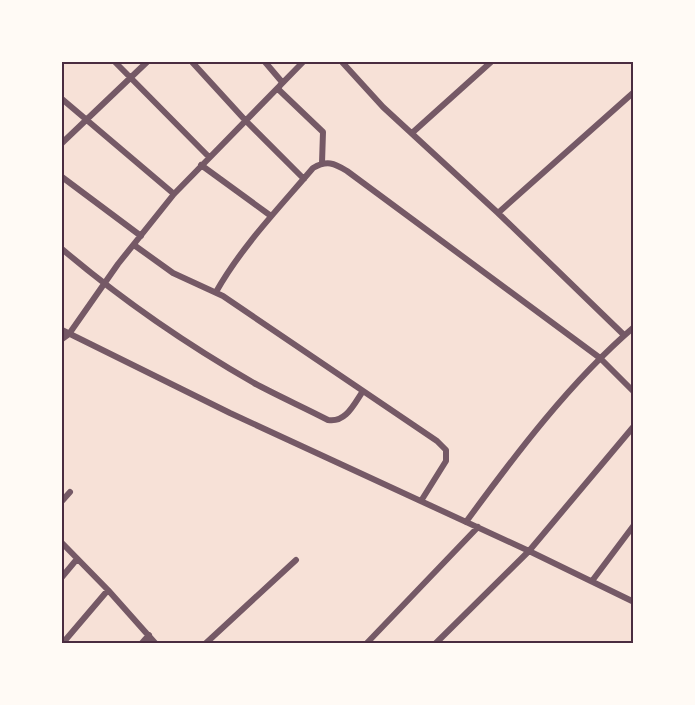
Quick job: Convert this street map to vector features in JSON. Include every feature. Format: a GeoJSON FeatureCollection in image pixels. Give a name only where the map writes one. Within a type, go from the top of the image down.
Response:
{"type":"FeatureCollection","features":[{"type":"Feature","properties":{"kind":"street"},"geometry":{"type":"LineString","coordinates":[[115,62],[209,157]]}},
{"type":"Feature","properties":{"kind":"street"},"geometry":{"type":"LineString","coordinates":[[62,143],[147,62]]}},
{"type":"Feature","properties":{"kind":"street"},"geometry":{"type":"LineString","coordinates":[[192,62],[245,120],[304,179]]}},
{"type":"Feature","properties":{"kind":"street"},"geometry":{"type":"LineString","coordinates":[[265,62],[282,82]]}},
{"type":"Feature","properties":{"kind":"street"},"geometry":{"type":"LineString","coordinates":[[62,339],[69,334],[104,284],[174,194],[303,62]]}},
{"type":"Feature","properties":{"kind":"street"},"geometry":{"type":"LineString","coordinates":[[412,133],[490,62]]}},
{"type":"Feature","properties":{"kind":"street"},"geometry":{"type":"LineString","coordinates":[[345,63],[383,106],[624,335]]}},
{"type":"Feature","properties":{"kind":"street"},"geometry":{"type":"LineString","coordinates":[[282,82],[278,89],[323,132],[322,163]]}},
{"type":"Feature","properties":{"kind":"street"},"geometry":{"type":"LineString","coordinates":[[498,213],[633,92]]}},
{"type":"Feature","properties":{"kind":"street"},"geometry":{"type":"LineString","coordinates":[[62,99],[174,194]]}},
{"type":"Feature","properties":{"kind":"street"},"geometry":{"type":"LineString","coordinates":[[216,292],[228,271],[271,216],[313,168],[329,162],[347,171],[600,358],[633,392]]}},
{"type":"Feature","properties":{"kind":"street"},"geometry":{"type":"LineString","coordinates":[[201,165],[271,216]]}},
{"type":"Feature","properties":{"kind":"street"},"geometry":{"type":"LineString","coordinates":[[62,177],[141,236]]}},
{"type":"Feature","properties":{"kind":"street"},"geometry":{"type":"LineString","coordinates":[[134,245],[173,273],[216,292],[438,441],[446,450],[446,460],[421,501]]}},
{"type":"Feature","properties":{"kind":"street"},"geometry":{"type":"LineString","coordinates":[[62,249],[104,284],[201,351],[256,384],[328,420],[344,418],[363,391]]}},
{"type":"Feature","properties":{"kind":"street"},"geometry":{"type":"LineString","coordinates":[[466,522],[536,432],[600,358],[633,327]]}},
{"type":"Feature","properties":{"kind":"street"},"geometry":{"type":"LineString","coordinates":[[62,330],[230,413],[529,551],[633,602]]}},
{"type":"Feature","properties":{"kind":"street"},"geometry":{"type":"LineString","coordinates":[[435,644],[529,551],[633,426]]}},
{"type":"Feature","properties":{"kind":"street"},"geometry":{"type":"LineString","coordinates":[[62,501],[70,492]]}},
{"type":"Feature","properties":{"kind":"street"},"geometry":{"type":"LineString","coordinates":[[592,581],[633,525]]}},
{"type":"Feature","properties":{"kind":"street"},"geometry":{"type":"LineString","coordinates":[[366,644],[478,528]]}},
{"type":"Feature","properties":{"kind":"street"},"geometry":{"type":"LineString","coordinates":[[62,543],[156,644]]}},
{"type":"Feature","properties":{"kind":"street"},"geometry":{"type":"LineString","coordinates":[[62,578],[77,559]]}},
{"type":"Feature","properties":{"kind":"street"},"geometry":{"type":"LineString","coordinates":[[205,644],[296,560]]}},
{"type":"Feature","properties":{"kind":"street"},"geometry":{"type":"LineString","coordinates":[[62,644],[108,590]]}},
{"type":"Feature","properties":{"kind":"street"},"geometry":{"type":"LineString","coordinates":[[141,644],[149,635]]}}]}
